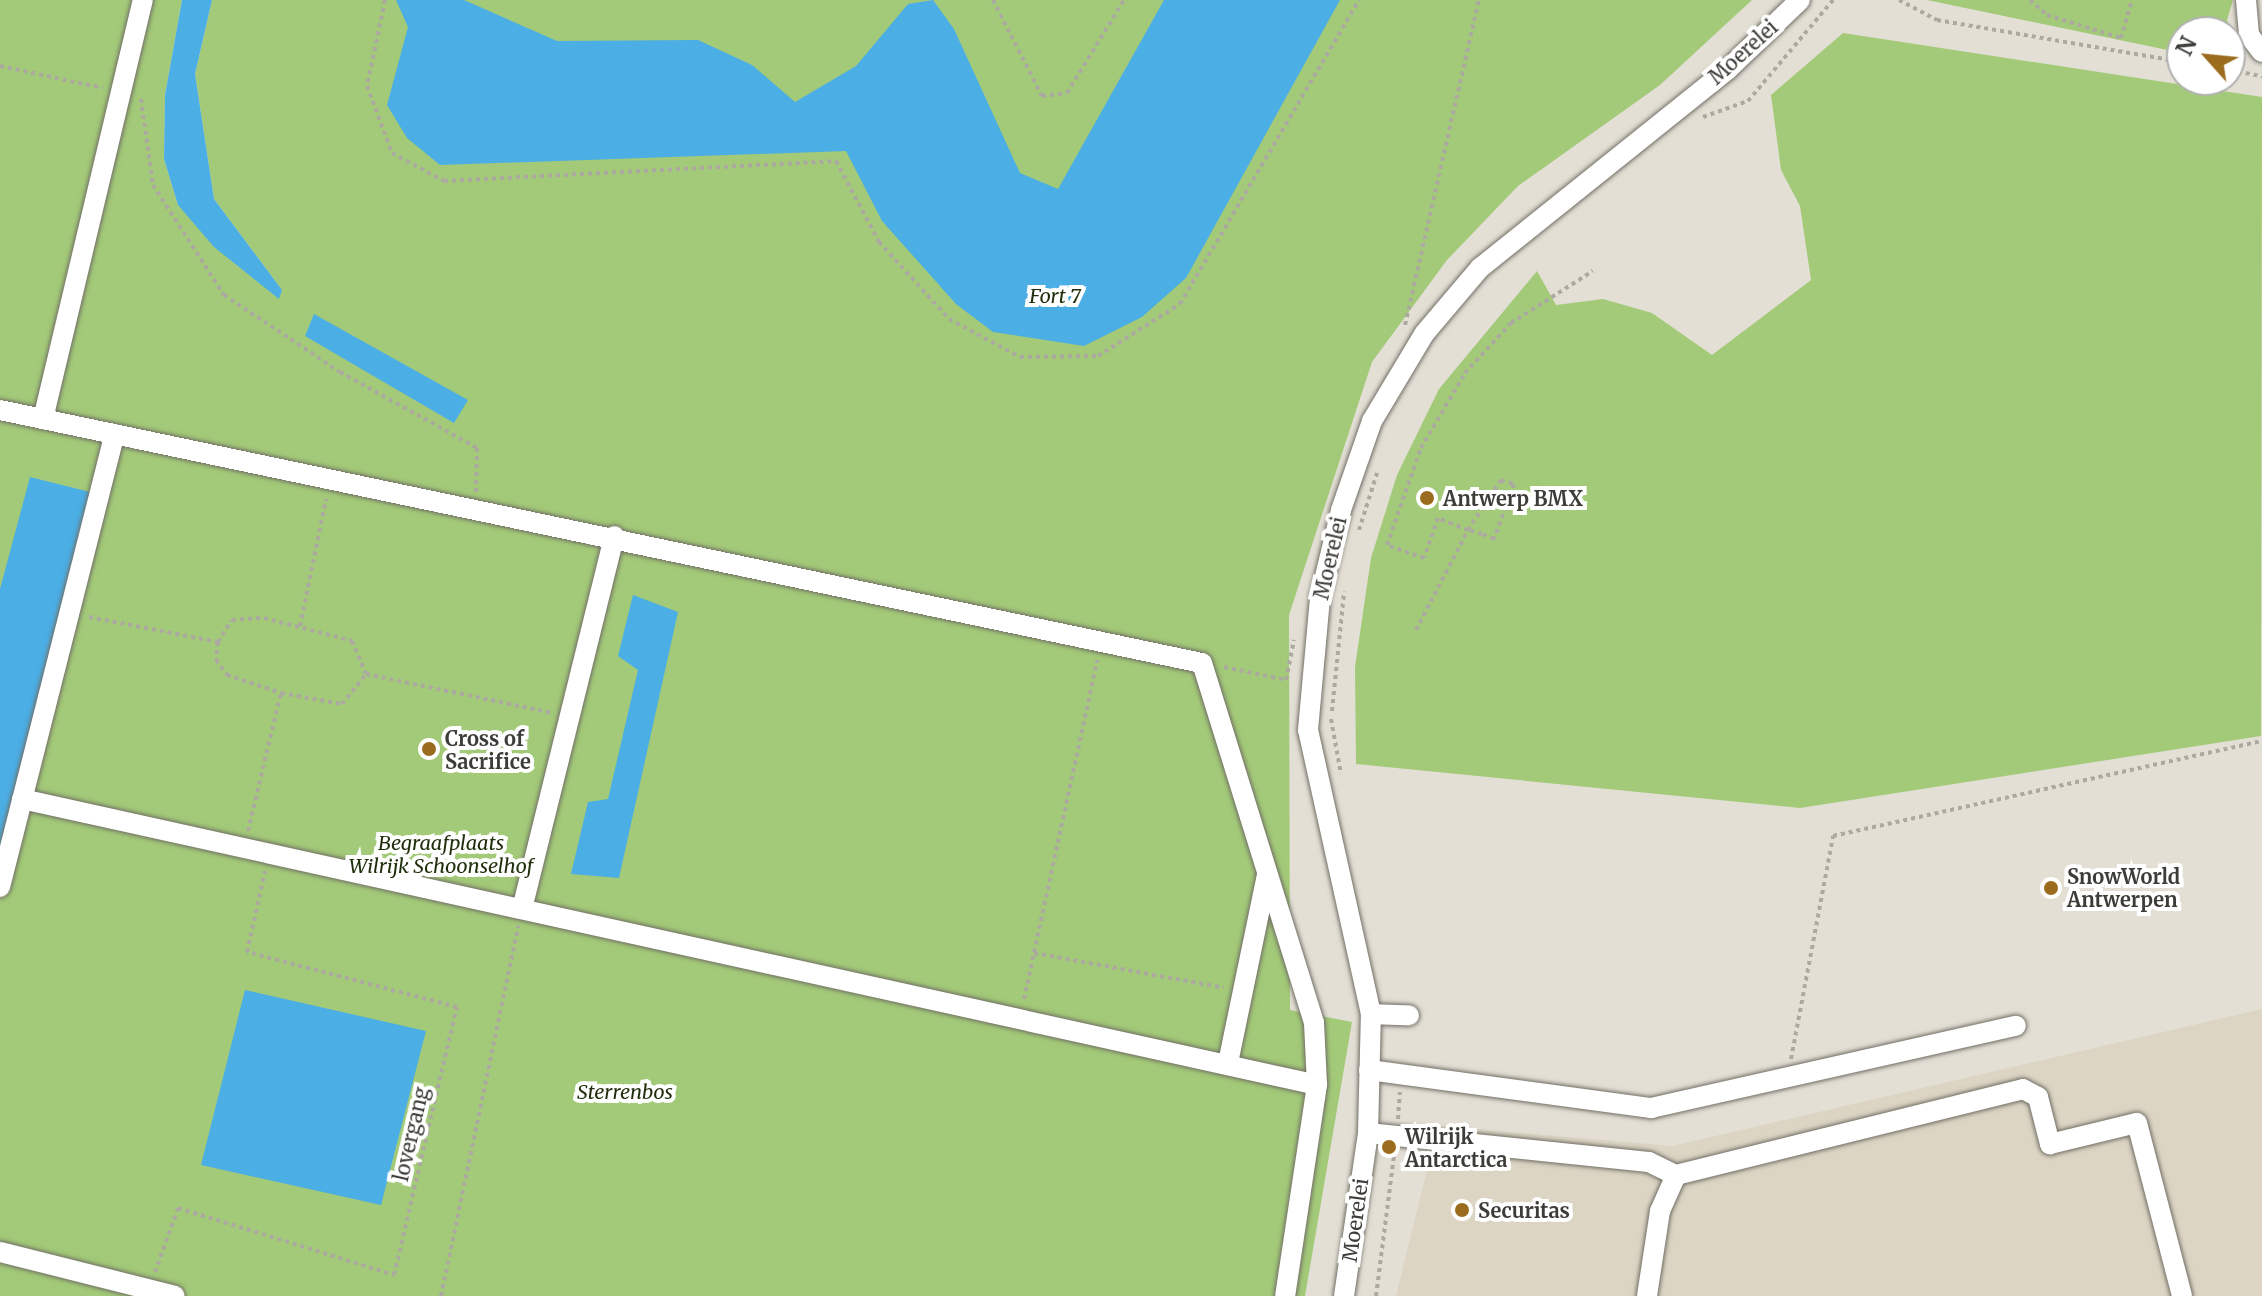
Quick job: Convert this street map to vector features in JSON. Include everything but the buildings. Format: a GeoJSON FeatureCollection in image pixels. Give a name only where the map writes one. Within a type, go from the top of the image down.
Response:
{"type":"FeatureCollection","features":[{"type":"Feature","properties":{"kind":"street"},"geometry":{"type":"LineString","coordinates":[[43,419],[130,87],[143,0]]}},
{"type":"Feature","properties":{"kind":"street","name":"Moerelei"},"geometry":{"type":"LineString","coordinates":[[1344,1296],[1368,1133],[1371,1014],[1333,867],[1308,730],[1320,597],[1341,510],[1372,421],[1424,334],[1480,268],[1727,70],[1800,0]]}},
{"type":"Feature","properties":{"kind":"street"},"geometry":{"type":"LineString","coordinates":[[2246,0],[2249,35],[2262,52]]}},
{"type":"Feature","properties":{"kind":"street"},"geometry":{"type":"LineString","coordinates":[[0,410],[614,536],[1202,663],[1314,1023],[1317,1085],[1285,1296]]}},
{"type":"Feature","properties":{"kind":"street"},"geometry":{"type":"LineString","coordinates":[[0,887],[115,434]]}},
{"type":"Feature","properties":{"kind":"street"},"geometry":{"type":"LineString","coordinates":[[523,905],[614,536]]}},
{"type":"Feature","properties":{"kind":"street"},"geometry":{"type":"LineString","coordinates":[[22,799],[523,905],[1317,1085]]}},
{"type":"Feature","properties":{"kind":"street"},"geometry":{"type":"LineString","coordinates":[[1228,1063],[1268,871]]}},
{"type":"Feature","properties":{"kind":"street"},"geometry":{"type":"LineString","coordinates":[[1371,1014],[1409,1015]]}},
{"type":"Feature","properties":{"kind":"street"},"geometry":{"type":"LineString","coordinates":[[1369,1070],[1651,1108],[2016,1026]]}},
{"type":"Feature","properties":{"kind":"street"},"geometry":{"type":"LineString","coordinates":[[1368,1133],[1649,1162],[1676,1175],[2023,1089],[2038,1097],[2050,1144],[2137,1123],[2182,1296]]}},
{"type":"Feature","properties":{"kind":"street"},"geometry":{"type":"LineString","coordinates":[[1647,1296],[1660,1211],[1676,1175]]}},
{"type":"Feature","properties":{"kind":"street"},"geometry":{"type":"LineString","coordinates":[[0,1252],[175,1296]]}},
{"type":"Feature","properties":{"kind":"path"},"geometry":{"type":"LineString","coordinates":[[385,0],[367,86],[392,153],[444,181],[836,161],[879,242],[949,319],[1020,357],[1098,356],[1180,304],[1359,0]]}},
{"type":"Feature","properties":{"kind":"path"},"geometry":{"type":"LineString","coordinates":[[993,0],[1042,96],[1067,93],[1124,0]]}},
{"type":"Feature","properties":{"kind":"path"},"geometry":{"type":"LineString","coordinates":[[1420,276],[1479,0]]}},
{"type":"Feature","properties":{"kind":"path"},"geometry":{"type":"LineString","coordinates":[[1689,126],[1748,101],[1833,0]]}},
{"type":"Feature","properties":{"kind":"path"},"geometry":{"type":"LineString","coordinates":[[1899,0],[1937,20],[2166,59]]}},
{"type":"Feature","properties":{"kind":"path"},"geometry":{"type":"LineString","coordinates":[[2030,0],[2047,15],[2121,38],[2132,0]]}},
{"type":"Feature","properties":{"kind":"path"},"geometry":{"type":"LineString","coordinates":[[0,66],[130,87],[153,185],[224,295],[340,372],[477,448],[476,507]]}},
{"type":"Feature","properties":{"kind":"path"},"geometry":{"type":"LineString","coordinates":[[1416,630],[1468,530],[1501,480],[1514,484],[1494,539],[1468,530],[1438,518],[1424,558],[1387,545],[1421,448],[1465,373],[1511,323],[1593,271]]}},
{"type":"Feature","properties":{"kind":"path"},"geometry":{"type":"LineString","coordinates":[[1356,541],[1380,465]]}},
{"type":"Feature","properties":{"kind":"path"},"geometry":{"type":"LineString","coordinates":[[300,626],[330,478]]}},
{"type":"Feature","properties":{"kind":"path"},"geometry":{"type":"LineString","coordinates":[[1343,785],[1331,724],[1344,586]]}},
{"type":"Feature","properties":{"kind":"path"},"geometry":{"type":"LineString","coordinates":[[244,615],[300,626],[352,641],[363,653],[366,674],[342,704],[281,693],[227,675],[216,660],[218,642],[225,626],[244,615]]}},
{"type":"Feature","properties":{"kind":"path"},"geometry":{"type":"LineString","coordinates":[[85,616],[218,642]]}},
{"type":"Feature","properties":{"kind":"path"},"geometry":{"type":"LineString","coordinates":[[1020,1018],[1101,642]]}},
{"type":"Feature","properties":{"kind":"path"},"geometry":{"type":"LineString","coordinates":[[1202,663],[1312,685]]}},
{"type":"Feature","properties":{"kind":"path"},"geometry":{"type":"LineString","coordinates":[[366,674],[570,717]]}},
{"type":"Feature","properties":{"kind":"path"},"geometry":{"type":"LineString","coordinates":[[244,846],[281,693]]}},
{"type":"Feature","properties":{"kind":"path"},"geometry":{"type":"LineString","coordinates":[[1787,1078],[1833,836],[2262,741]]}},
{"type":"Feature","properties":{"kind":"path","name":"lovergang"},"geometry":{"type":"LineString","coordinates":[[149,1290],[178,1208],[394,1275],[457,1007],[247,952],[269,851]]}},
{"type":"Feature","properties":{"kind":"path"},"geometry":{"type":"LineString","coordinates":[[441,1296],[523,905]]}},
{"type":"Feature","properties":{"kind":"path"},"geometry":{"type":"LineString","coordinates":[[1034,953],[1243,991]]}},
{"type":"Feature","properties":{"kind":"path"},"geometry":{"type":"LineString","coordinates":[[1376,1296],[1396,1136],[1396,1074]]}},
{"type":"Feature","properties":{"kind":"shaded area"},"geometry":{"type":"Polygon","coordinates":[[[2262,1009],[2262,1296],[1396,1296],[1438,1126],[1672,1146],[2262,1009]]]}},
{"type":"Feature","properties":{"kind":"green space","name":"Begraafplaats Wilrijk Schoonselhof"},"geometry":{"type":"Polygon","coordinates":[[[0,0],[182,0],[165,95],[164,159],[178,205],[282,290],[214,199],[195,74],[212,0],[1752,0],[1660,85],[1518,186],[1447,260],[1372,362],[1289,615],[1290,1010],[1352,1022],[1305,1296],[0,1296],[0,0]]]}},
{"type":"Feature","properties":{"kind":"green space"},"geometry":{"type":"Polygon","coordinates":[[[1927,0],[2233,0],[2228,16],[2166,16],[2166,50],[1927,0]]]}},
{"type":"Feature","properties":{"kind":"green space"},"geometry":{"type":"Polygon","coordinates":[[[1843,33],[2166,82],[2166,96],[2262,97],[2261,736],[1800,808],[1356,764],[1355,667],[1371,558],[1397,475],[1439,389],[1537,271],[1556,305],[1603,299],[1652,313],[1712,355],[1811,280],[1800,206],[1781,170],[1771,95],[1843,33]]]}},
{"type":"Feature","properties":{"kind":"water"},"geometry":{"type":"Polygon","coordinates":[[[182,0],[212,0],[195,74],[214,199],[282,290],[279,299],[214,247],[178,205],[164,159],[165,95],[182,0]]]}},
{"type":"Feature","properties":{"kind":"water"},"geometry":{"type":"Polygon","coordinates":[[[396,0],[464,0],[557,41],[698,40],[752,65],[795,102],[856,66],[908,4],[933,0],[954,29],[1020,173],[1058,189],[1164,0],[1340,0],[1186,278],[1142,317],[1084,346],[993,332],[956,304],[882,221],[846,151],[440,165],[407,138],[387,105],[408,27],[396,0]]]}},
{"type":"Feature","properties":{"kind":"water"},"geometry":{"type":"Polygon","coordinates":[[[314,314],[468,400],[454,423],[305,336],[314,314]]]}},
{"type":"Feature","properties":{"kind":"water"},"geometry":{"type":"Polygon","coordinates":[[[30,477],[102,495],[0,880],[0,589],[30,477]]]}},
{"type":"Feature","properties":{"kind":"water"},"geometry":{"type":"Polygon","coordinates":[[[633,595],[678,612],[619,878],[571,874],[588,802],[608,799],[638,670],[618,656],[633,595]]]}},
{"type":"Feature","properties":{"kind":"water"},"geometry":{"type":"Polygon","coordinates":[[[245,990],[426,1031],[381,1205],[201,1165],[245,990]]]}},
{"type":"Feature","properties":{"kind":"place","name":"Antwerp BMX"},"geometry":{"type":"Point","coordinates":[1427,498]}},
{"type":"Feature","properties":{"kind":"place","name":"Cross of Sacrifice"},"geometry":{"type":"Point","coordinates":[429,749]}},
{"type":"Feature","properties":{"kind":"place","name":"SnowWorld Antwerpen"},"geometry":{"type":"Point","coordinates":[2051,888]}},
{"type":"Feature","properties":{"kind":"place","name":"Wilrijk Antarctica"},"geometry":{"type":"Point","coordinates":[1389,1147]}},
{"type":"Feature","properties":{"kind":"place","name":"Securitas"},"geometry":{"type":"Point","coordinates":[1462,1210]}},
{"type":"Feature","properties":{"kind":"park label","name":"Fort 7"},"geometry":{"type":"Point","coordinates":[1055,295]}},
{"type":"Feature","properties":{"kind":"park label","name":"Sterrenbos"},"geometry":{"type":"Point","coordinates":[625,1091]}}]}
